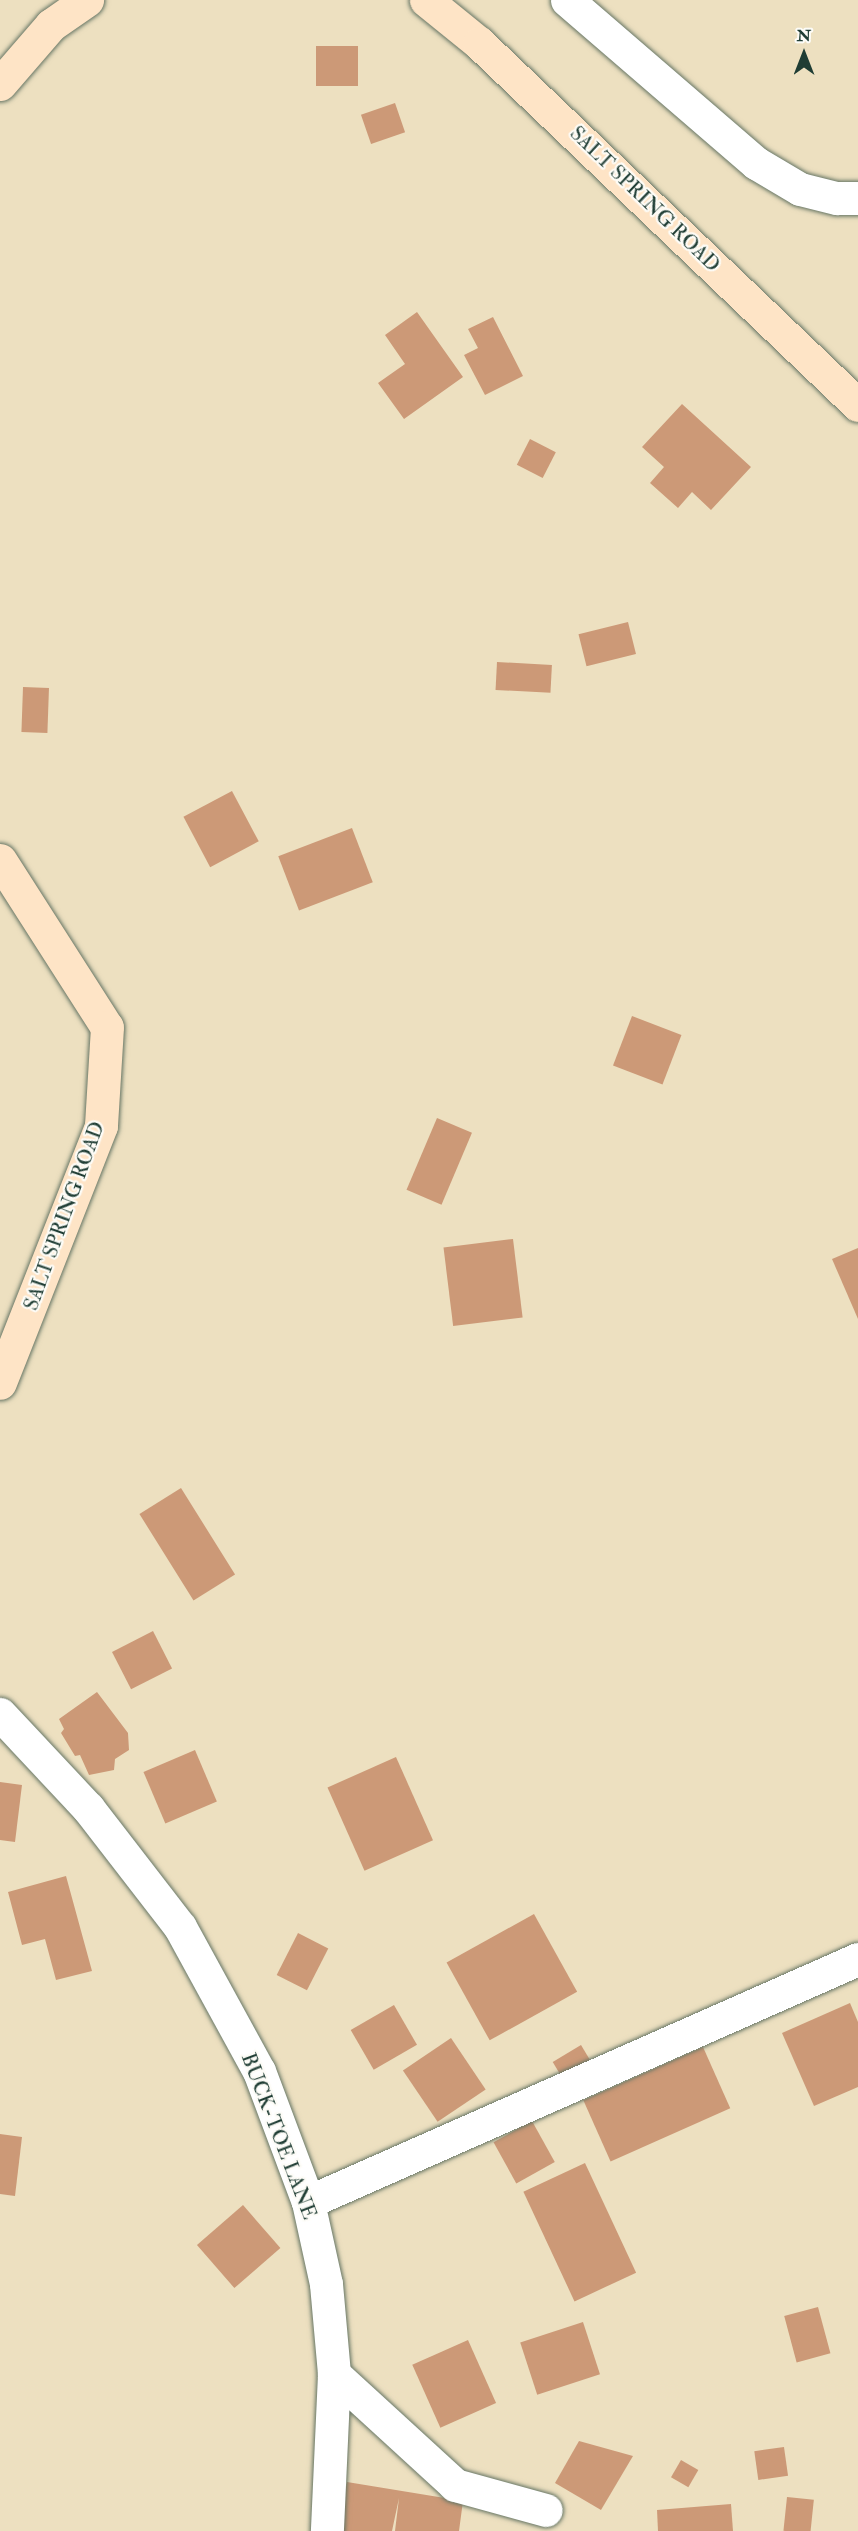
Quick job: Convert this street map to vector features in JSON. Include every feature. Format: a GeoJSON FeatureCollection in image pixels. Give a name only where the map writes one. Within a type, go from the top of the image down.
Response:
{"type":"FeatureCollection","features":[{"type":"Feature","properties":{"kind":"street","name":"SALT SPRING ROAD"},"geometry":{"type":"LineString","coordinates":[[426,0],[488,51],[858,405]]}},
{"type":"Feature","properties":{"kind":"street"},"geometry":{"type":"LineString","coordinates":[[567,0],[756,163],[800,189],[837,198],[858,198]]}},
{"type":"Feature","properties":{"kind":"street"},"geometry":{"type":"LineString","coordinates":[[0,84],[51,25],[77,2]]}},
{"type":"Feature","properties":{"kind":"street","name":"SALT SPRING ROAD"},"geometry":{"type":"LineString","coordinates":[[0,860],[106,1027],[101,1126],[0,1383]]}},
{"type":"Feature","properties":{"kind":"street","name":"BUCK-TOE LANE"},"geometry":{"type":"LineString","coordinates":[[0,1714],[88,1808],[180,1927],[259,2071],[308,2202],[326,2284],[334,2373],[327,2531]]}},
{"type":"Feature","properties":{"kind":"street"},"geometry":{"type":"LineString","coordinates":[[308,2202],[858,1959]]}},
{"type":"Feature","properties":{"kind":"street"},"geometry":{"type":"LineString","coordinates":[[334,2373],[456,2485],[546,2510]]}},
{"type":"Feature","properties":{"kind":"building"},"geometry":{"type":"Polygon","coordinates":[[[316,46],[358,46],[358,86],[316,86],[316,46]]]}},
{"type":"Feature","properties":{"kind":"building"},"geometry":{"type":"Polygon","coordinates":[[[395,103],[405,132],[371,144],[361,115],[395,103]]]}},
{"type":"Feature","properties":{"kind":"building"},"geometry":{"type":"Polygon","coordinates":[[[417,312],[463,377],[404,419],[378,383],[405,364],[385,335],[417,312]]]}},
{"type":"Feature","properties":{"kind":"building"},"geometry":{"type":"Polygon","coordinates":[[[493,317],[523,376],[485,395],[464,355],[478,348],[468,329],[493,317]]]}},
{"type":"Feature","properties":{"kind":"building"},"geometry":{"type":"Polygon","coordinates":[[[682,404],[751,467],[711,510],[692,492],[678,508],[650,483],[664,467],[642,447],[682,404]]]}},
{"type":"Feature","properties":{"kind":"building"},"geometry":{"type":"Polygon","coordinates":[[[530,439],[556,452],[543,478],[517,465],[530,439]]]}},
{"type":"Feature","properties":{"kind":"building"},"geometry":{"type":"Polygon","coordinates":[[[628,622],[636,654],[586,666],[579,634],[628,622]]]}},
{"type":"Feature","properties":{"kind":"building"},"geometry":{"type":"Polygon","coordinates":[[[497,662],[552,665],[550,693],[496,690],[497,662]]]}},
{"type":"Feature","properties":{"kind":"building"},"geometry":{"type":"Polygon","coordinates":[[[23,687],[49,688],[47,733],[21,732],[23,687]]]}},
{"type":"Feature","properties":{"kind":"building"},"geometry":{"type":"Polygon","coordinates":[[[232,791],[259,841],[210,867],[183,817],[232,791]]]}},
{"type":"Feature","properties":{"kind":"building"},"geometry":{"type":"Polygon","coordinates":[[[352,828],[373,882],[299,910],[278,856],[352,828]]]}},
{"type":"Feature","properties":{"kind":"building"},"geometry":{"type":"Polygon","coordinates":[[[632,1016],[681,1035],[662,1084],[613,1065],[632,1016]]]}},
{"type":"Feature","properties":{"kind":"building"},"geometry":{"type":"Polygon","coordinates":[[[437,1118],[472,1133],[442,1205],[407,1190],[437,1118]]]}},
{"type":"Feature","properties":{"kind":"building"},"geometry":{"type":"Polygon","coordinates":[[[513,1239],[523,1317],[453,1326],[444,1248],[513,1239]]]}},
{"type":"Feature","properties":{"kind":"building"},"geometry":{"type":"Polygon","coordinates":[[[858,1248],[858,1319],[832,1259],[858,1248]]]}},
{"type":"Feature","properties":{"kind":"building"},"geometry":{"type":"Polygon","coordinates":[[[181,1488],[235,1575],[193,1600],[139,1514],[181,1488]]]}},
{"type":"Feature","properties":{"kind":"building"},"geometry":{"type":"Polygon","coordinates":[[[153,1631],[172,1668],[131,1689],[112,1652],[153,1631]]]}},
{"type":"Feature","properties":{"kind":"building"},"geometry":{"type":"Polygon","coordinates":[[[97,1692],[128,1733],[129,1750],[115,1759],[114,1770],[89,1775],[80,1755],[75,1756],[61,1733],[64,1729],[59,1719],[97,1692]]]}},
{"type":"Feature","properties":{"kind":"building"},"geometry":{"type":"Polygon","coordinates":[[[195,1750],[217,1802],[165,1823],[143,1772],[195,1750]]]}},
{"type":"Feature","properties":{"kind":"building"},"geometry":{"type":"Polygon","coordinates":[[[396,1757],[433,1840],[364,1871],[327,1788],[396,1757]]]}},
{"type":"Feature","properties":{"kind":"building"},"geometry":{"type":"Polygon","coordinates":[[[0,1782],[22,1785],[15,1842],[0,1840],[0,1782]]]}},
{"type":"Feature","properties":{"kind":"building"},"geometry":{"type":"Polygon","coordinates":[[[66,1876],[92,1971],[56,1980],[45,1939],[22,1945],[8,1892],[66,1876]]]}},
{"type":"Feature","properties":{"kind":"building"},"geometry":{"type":"Polygon","coordinates":[[[534,1914],[577,1992],[490,2040],[447,1962],[534,1914]]]}},
{"type":"Feature","properties":{"kind":"building"},"geometry":{"type":"Polygon","coordinates":[[[298,1933],[328,1948],[307,1990],[277,1975],[298,1933]]]}},
{"type":"Feature","properties":{"kind":"building"},"geometry":{"type":"Polygon","coordinates":[[[850,2003],[858,2022],[858,2087],[814,2106],[782,2033],[850,2003]]]}},
{"type":"Feature","properties":{"kind":"building"},"geometry":{"type":"Polygon","coordinates":[[[394,2005],[417,2045],[374,2070],[351,2030],[394,2005]]]}},
{"type":"Feature","properties":{"kind":"building"},"geometry":{"type":"Polygon","coordinates":[[[451,2038],[486,2089],[438,2122],[403,2070],[451,2038]]]}},
{"type":"Feature","properties":{"kind":"building"},"geometry":{"type":"Polygon","coordinates":[[[581,2045],[593,2065],[565,2082],[553,2062],[581,2045]]]}},
{"type":"Feature","properties":{"kind":"building"},"geometry":{"type":"Polygon","coordinates":[[[703,2047],[730,2108],[611,2161],[583,2100],[703,2047]]]}},
{"type":"Feature","properties":{"kind":"building"},"geometry":{"type":"Polygon","coordinates":[[[532,2121],[555,2162],[516,2183],[494,2142],[532,2121]]]}},
{"type":"Feature","properties":{"kind":"building"},"geometry":{"type":"Polygon","coordinates":[[[0,2134],[22,2137],[15,2196],[0,2194],[0,2134]]]}},
{"type":"Feature","properties":{"kind":"building"},"geometry":{"type":"Polygon","coordinates":[[[585,2163],[636,2273],[575,2301],[523,2192],[585,2163]]]}},
{"type":"Feature","properties":{"kind":"building"},"geometry":{"type":"Polygon","coordinates":[[[243,2205],[280,2248],[234,2288],[197,2245],[243,2205]]]}},
{"type":"Feature","properties":{"kind":"building"},"geometry":{"type":"Polygon","coordinates":[[[818,2307],[830,2353],[797,2362],[784,2316],[818,2307]]]}},
{"type":"Feature","properties":{"kind":"building"},"geometry":{"type":"Polygon","coordinates":[[[583,2322],[600,2374],[537,2395],[520,2342],[583,2322]]]}},
{"type":"Feature","properties":{"kind":"building"},"geometry":{"type":"Polygon","coordinates":[[[468,2340],[496,2403],[440,2428],[412,2365],[468,2340]]]}},
{"type":"Feature","properties":{"kind":"building"},"geometry":{"type":"Polygon","coordinates":[[[579,2441],[633,2456],[601,2510],[555,2483],[579,2441]]]}},
{"type":"Feature","properties":{"kind":"building"},"geometry":{"type":"Polygon","coordinates":[[[784,2447],[788,2476],[758,2480],[754,2451],[784,2447]]]}},
{"type":"Feature","properties":{"kind":"building"},"geometry":{"type":"Polygon","coordinates":[[[681,2460],[698,2470],[688,2487],[671,2477],[681,2460]]]}},
{"type":"Feature","properties":{"kind":"building"},"geometry":{"type":"Polygon","coordinates":[[[347,2482],[463,2501],[459,2531],[395,2531],[399,2498],[392,2531],[338,2531],[347,2482]]]}},
{"type":"Feature","properties":{"kind":"building"},"geometry":{"type":"Polygon","coordinates":[[[787,2497],[814,2500],[811,2531],[783,2531],[787,2497]]]}},
{"type":"Feature","properties":{"kind":"building"},"geometry":{"type":"Polygon","coordinates":[[[731,2504],[733,2531],[658,2531],[657,2510],[731,2504]]]}}]}
